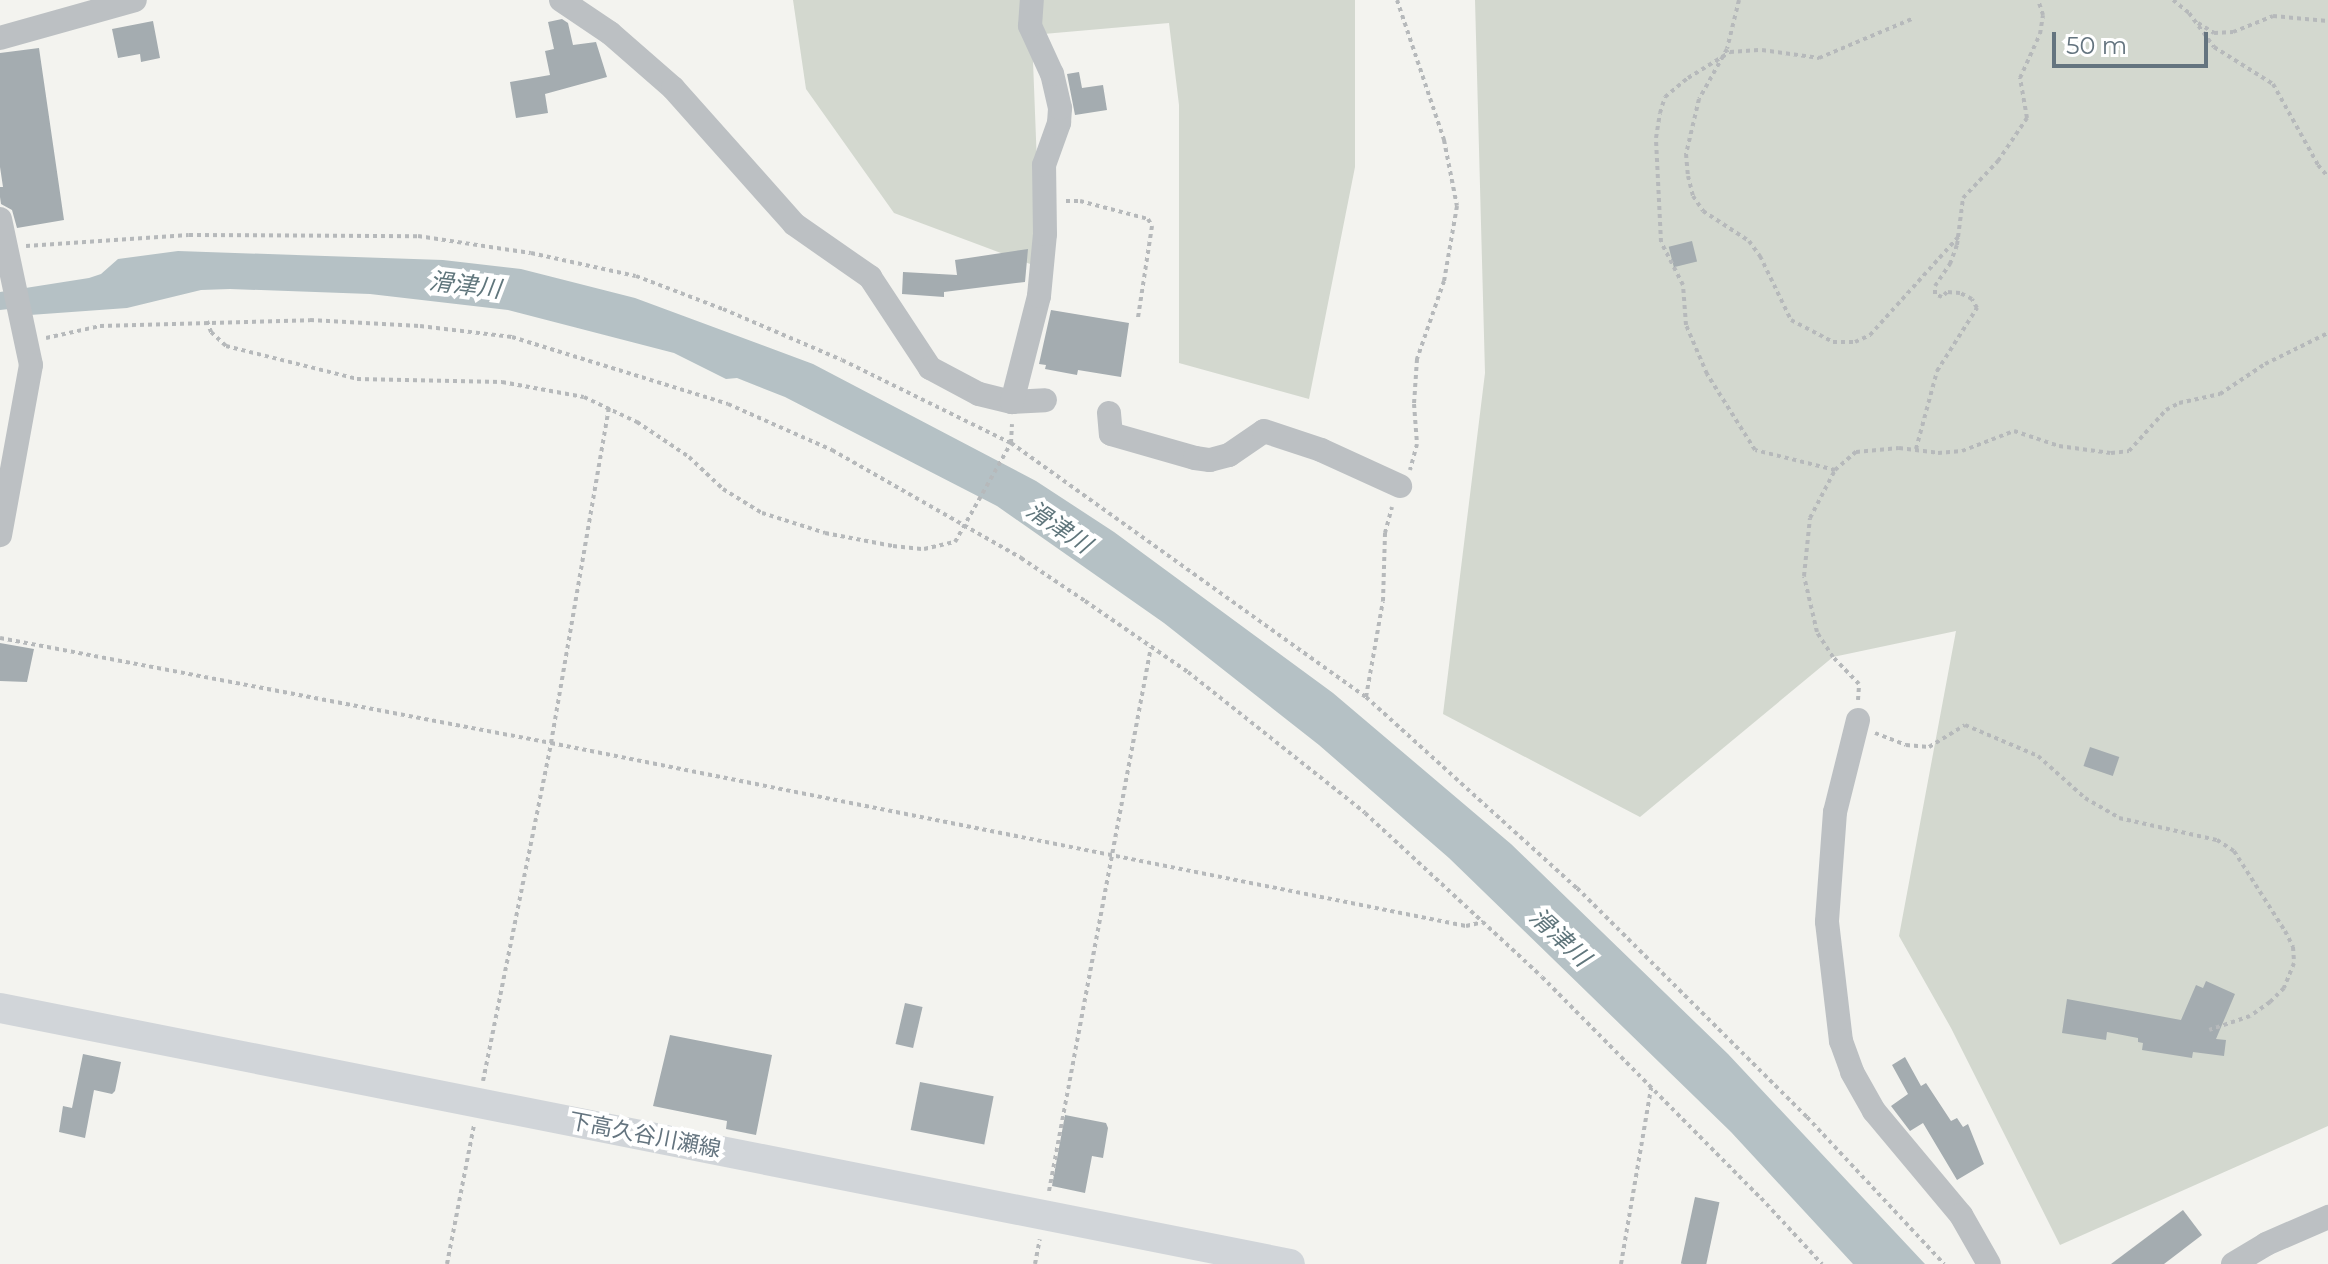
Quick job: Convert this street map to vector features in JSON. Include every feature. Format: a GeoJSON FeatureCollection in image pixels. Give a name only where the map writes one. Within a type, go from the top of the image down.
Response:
{"type":"FeatureCollection","features":[{"type":"Feature","properties":{"kind":"main road","name":"下高久谷川瀬線"},"geometry":{"type":"LineString","coordinates":[[0,1008],[1290,1264]]}},
{"type":"Feature","properties":{"kind":"street"},"geometry":{"type":"LineString","coordinates":[[0,38],[135,0]]}},
{"type":"Feature","properties":{"kind":"street"},"geometry":{"type":"LineString","coordinates":[[561,0],[610,33],[673,88],[722,138],[763,193],[794,224],[870,277],[913,348],[930,368],[979,394],[1012,402],[1045,400]]}},
{"type":"Feature","properties":{"kind":"street"},"geometry":{"type":"LineString","coordinates":[[1012,402],[1039,296],[1044,165],[1059,123],[1060,108],[1052,74],[1030,26],[1032,0]]}},
{"type":"Feature","properties":{"kind":"street"},"geometry":{"type":"LineString","coordinates":[[0,219],[28,338],[29,389],[0,535]]}},
{"type":"Feature","properties":{"kind":"street"},"geometry":{"type":"LineString","coordinates":[[1109,413],[1111,434],[1195,458],[1210,460],[1229,455],[1264,431],[1321,450],[1400,486]]}},
{"type":"Feature","properties":{"kind":"street"},"geometry":{"type":"LineString","coordinates":[[1858,720],[1835,812],[1827,922],[1841,1041],[1852,1072],[1874,1111],[1961,1215],[1989,1264]]}},
{"type":"Feature","properties":{"kind":"street"},"geometry":{"type":"LineString","coordinates":[[2233,1264],[2266,1244],[2328,1217]]}},
{"type":"Feature","properties":{"kind":"path"},"geometry":{"type":"LineString","coordinates":[[1366,697],[1383,601],[1385,533],[1400,486],[1415,461],[1417,359],[1444,281],[1454,241],[1457,206],[1444,140],[1397,0]]}},
{"type":"Feature","properties":{"kind":"path"},"geometry":{"type":"LineString","coordinates":[[1739,0],[1722,57],[1699,99],[1686,154],[1693,196],[1703,211],[1749,241],[1791,320],[1833,342],[1855,342],[1870,335],[1959,236]]}},
{"type":"Feature","properties":{"kind":"path"},"geometry":{"type":"LineString","coordinates":[[1916,449],[1937,371],[1977,308],[1972,299],[1960,293],[1947,292],[1942,297],[1935,294],[1935,286],[1950,264],[1959,236],[1963,198],[1998,161],[2027,118],[2020,78],[2040,34],[2043,15],[2038,0]]}},
{"type":"Feature","properties":{"kind":"path"},"geometry":{"type":"LineString","coordinates":[[2173,0],[2196,22],[2214,47],[2273,84],[2318,165],[2328,177]]}},
{"type":"Feature","properties":{"kind":"path"},"geometry":{"type":"LineString","coordinates":[[2196,22],[2214,33],[2233,32],[2273,16],[2328,21]]}},
{"type":"Feature","properties":{"kind":"path"},"geometry":{"type":"LineString","coordinates":[[1835,470],[1755,450],[1707,374],[1686,325],[1683,285],[1661,242],[1656,138],[1660,113],[1665,97],[1730,52],[1762,50],[1819,58],[1912,19]]}},
{"type":"Feature","properties":{"kind":"path"},"geometry":{"type":"LineString","coordinates":[[1044,207],[1059,202],[1080,201],[1148,219],[1152,226],[1138,318]]}},
{"type":"Feature","properties":{"kind":"path"},"geometry":{"type":"LineString","coordinates":[[7,251],[189,235],[418,236],[531,253],[636,276],[842,360],[1011,443],[1366,697],[1577,888],[1807,1117],[1944,1264]]}},
{"type":"Feature","properties":{"kind":"path"},"geometry":{"type":"LineString","coordinates":[[28,338],[100,326],[310,320],[420,326],[512,337],[575,354],[728,404],[832,450],[894,484],[965,529],[1021,558],[1151,647],[1365,813],[1484,922],[1822,1264]]}},
{"type":"Feature","properties":{"kind":"path"},"geometry":{"type":"LineString","coordinates":[[207,321],[211,332],[226,346],[333,375],[357,379],[502,382],[584,397],[609,406],[689,457],[744,503],[782,522],[825,533],[924,549],[955,542],[1008,449]]}},
{"type":"Feature","properties":{"kind":"path"},"geometry":{"type":"LineString","coordinates":[[2209,1030],[2250,1016],[2270,1002],[2284,988],[2294,963],[2293,947],[2285,931],[2234,851],[2217,840],[2119,818],[2085,798],[2038,756],[1965,725],[1942,742],[1918,747],[1873,732],[1858,720],[1859,684],[1833,657],[1817,632],[1804,576],[1810,518],[1835,470],[1856,452],[1874,448],[1962,451],[2014,431],[2059,446],[2111,453],[2129,451],[2166,410],[2179,403],[2220,394],[2265,364],[2328,333]]}},
{"type":"Feature","properties":{"kind":"path"},"geometry":{"type":"LineString","coordinates":[[447,1264],[551,743],[609,406]]}},
{"type":"Feature","properties":{"kind":"path"},"geometry":{"type":"LineString","coordinates":[[0,638],[551,743],[1466,926],[1484,922]]}},
{"type":"Feature","properties":{"kind":"path"},"geometry":{"type":"LineString","coordinates":[[1035,1264],[1151,647]]}},
{"type":"Feature","properties":{"kind":"path"},"geometry":{"type":"LineString","coordinates":[[1621,1264],[1651,1088]]}},
{"type":"Feature","properties":{"kind":"shaded area"},"geometry":{"type":"Polygon","coordinates":[[[793,0],[1355,0],[1355,167],[1309,399],[1179,363],[1179,105],[1169,23],[1032,35],[1041,268],[894,213],[806,89],[793,0]]]}},
{"type":"Feature","properties":{"kind":"shaded area"},"geometry":{"type":"Polygon","coordinates":[[[1475,0],[2328,0],[2328,1126],[2060,1245],[1951,1028],[1899,936],[1956,631],[1833,657],[1640,817],[1443,714],[1485,373],[1475,0]]]}},
{"type":"Feature","properties":{"kind":"water","name":"滑津川"},"geometry":{"type":"Polygon","coordinates":[[[178,251],[443,260],[521,269],[635,298],[813,364],[1036,481],[1114,532],[1333,693],[1511,844],[1728,1054],[1925,1264],[1853,1264],[1731,1132],[1449,858],[1319,745],[1164,623],[997,506],[785,397],[737,378],[726,379],[674,353],[508,310],[370,294],[230,289],[201,290],[127,308],[16,316],[9,309],[0,310],[0,292],[89,278],[101,274],[118,259],[178,251]]]}},
{"type":"Feature","properties":{"kind":"building"},"geometry":{"type":"Polygon","coordinates":[[[562,19],[568,23],[573,45],[596,42],[607,77],[545,94],[548,113],[516,118],[510,82],[550,75],[545,51],[554,49],[548,22],[562,19]]]}},
{"type":"Feature","properties":{"kind":"building"},"geometry":{"type":"Polygon","coordinates":[[[153,21],[160,58],[141,62],[140,54],[118,58],[112,29],[153,21]]]}},
{"type":"Feature","properties":{"kind":"building"},"geometry":{"type":"Polygon","coordinates":[[[39,48],[64,220],[17,228],[12,210],[1,204],[0,197],[0,187],[3,187],[0,167],[0,53],[39,48]]]}},
{"type":"Feature","properties":{"kind":"building"},"geometry":{"type":"Polygon","coordinates":[[[1079,72],[1082,88],[1103,85],[1107,110],[1075,115],[1067,74],[1079,72]]]}},
{"type":"Feature","properties":{"kind":"building"},"geometry":{"type":"Polygon","coordinates":[[[1692,241],[1697,261],[1674,267],[1669,247],[1692,241]]]}},
{"type":"Feature","properties":{"kind":"building"},"geometry":{"type":"Polygon","coordinates":[[[1028,249],[1025,282],[944,292],[944,297],[902,294],[903,272],[957,275],[955,260],[1028,249]]]}},
{"type":"Feature","properties":{"kind":"building"},"geometry":{"type":"Polygon","coordinates":[[[1051,310],[1129,323],[1121,377],[1078,370],[1077,375],[1045,369],[1046,365],[1039,364],[1051,310]]]}},
{"type":"Feature","properties":{"kind":"building"},"geometry":{"type":"Polygon","coordinates":[[[0,643],[34,649],[27,682],[0,681],[0,643]]]}},
{"type":"Feature","properties":{"kind":"building"},"geometry":{"type":"Polygon","coordinates":[[[2090,747],[2119,757],[2113,776],[2083,766],[2090,747]]]}},
{"type":"Feature","properties":{"kind":"building"},"geometry":{"type":"Polygon","coordinates":[[[2206,981],[2235,994],[2216,1039],[2226,1040],[2224,1056],[2193,1052],[2192,1058],[2142,1050],[2143,1043],[2138,1042],[2138,1038],[2107,1032],[2106,1040],[2062,1033],[2067,999],[2181,1020],[2196,985],[2203,988],[2206,981]]]}},
{"type":"Feature","properties":{"kind":"building"},"geometry":{"type":"Polygon","coordinates":[[[905,1003],[923,1007],[913,1048],[896,1044],[905,1003]]]}},
{"type":"Feature","properties":{"kind":"building"},"geometry":{"type":"Polygon","coordinates":[[[670,1035],[772,1055],[756,1135],[726,1129],[727,1121],[653,1106],[670,1035]]]}},
{"type":"Feature","properties":{"kind":"building"},"geometry":{"type":"Polygon","coordinates":[[[83,1054],[121,1062],[115,1091],[112,1094],[94,1090],[85,1138],[59,1132],[63,1106],[72,1108],[83,1054]]]}},
{"type":"Feature","properties":{"kind":"building"},"geometry":{"type":"Polygon","coordinates":[[[1905,1057],[1921,1086],[1926,1083],[1951,1121],[1957,1118],[1963,1127],[1968,1124],[1984,1164],[1957,1180],[1923,1123],[1910,1131],[1891,1106],[1908,1094],[1892,1065],[1905,1057]]]}},
{"type":"Feature","properties":{"kind":"building"},"geometry":{"type":"Polygon","coordinates":[[[920,1082],[994,1096],[984,1144],[911,1130],[920,1082]]]}},
{"type":"Feature","properties":{"kind":"building"},"geometry":{"type":"Polygon","coordinates":[[[1065,1115],[1106,1123],[1108,1128],[1103,1158],[1092,1156],[1085,1193],[1052,1186],[1065,1115]]]}},
{"type":"Feature","properties":{"kind":"building"},"geometry":{"type":"Polygon","coordinates":[[[1695,1197],[1719,1202],[1706,1264],[1681,1264],[1695,1197]]]}},
{"type":"Feature","properties":{"kind":"building"},"geometry":{"type":"Polygon","coordinates":[[[2183,1210],[2202,1235],[2164,1264],[2111,1264],[2183,1210]]]}}]}
